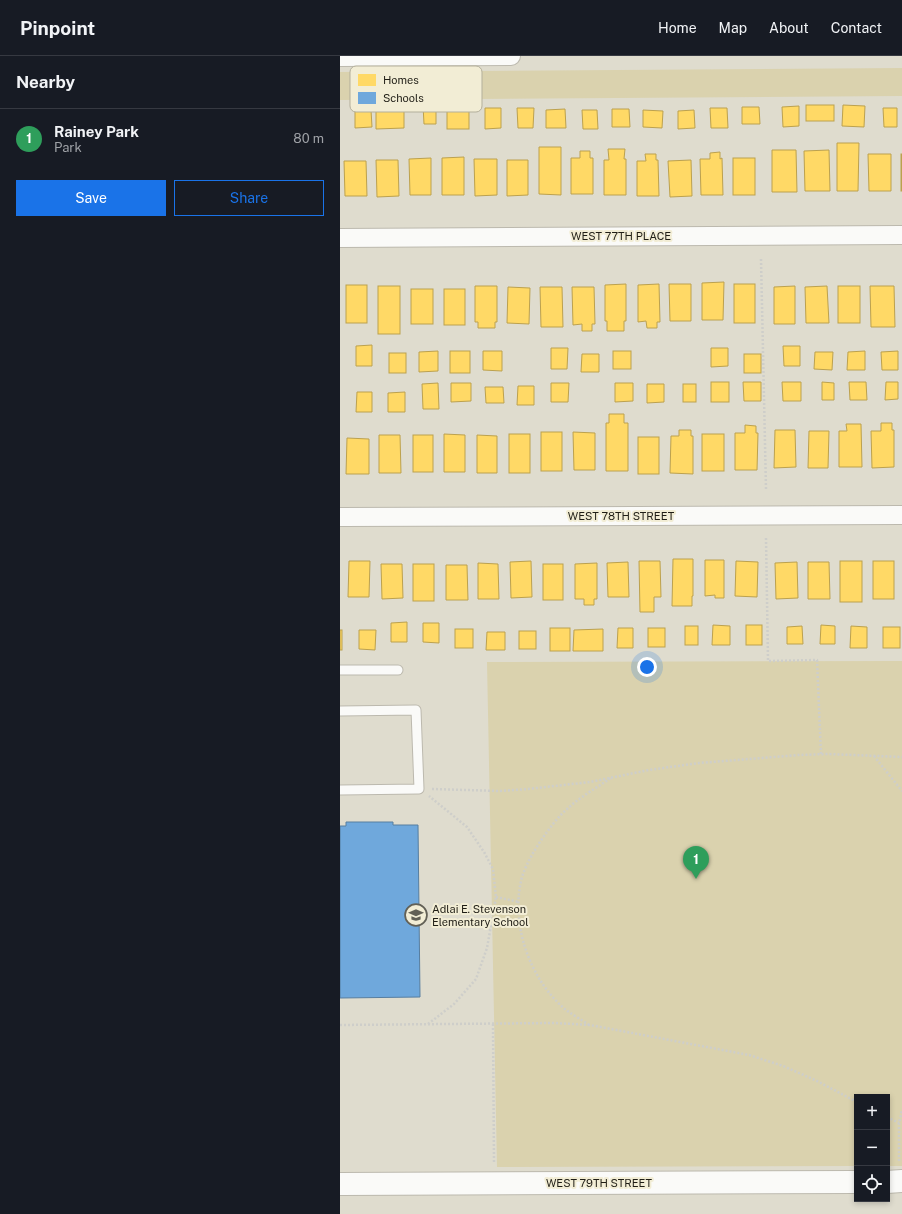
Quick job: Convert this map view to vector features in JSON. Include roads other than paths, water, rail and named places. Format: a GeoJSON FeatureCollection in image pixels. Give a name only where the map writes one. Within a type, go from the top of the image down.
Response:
{"type":"FeatureCollection","features":[{"type":"Feature","properties":{"kind":"main road","name":"WEST 79TH STREET"},"geometry":{"type":"LineString","coordinates":[[340,1184],[854,1182]]}},
{"type":"Feature","properties":{"kind":"street"},"geometry":{"type":"LineString","coordinates":[[340,57],[511,56]]}},
{"type":"Feature","properties":{"kind":"street","name":"WEST 77TH PLACE"},"geometry":{"type":"LineString","coordinates":[[340,238],[902,235]]}},
{"type":"Feature","properties":{"kind":"street","name":"WEST 78TH STREET"},"geometry":{"type":"LineString","coordinates":[[340,517],[902,515]]}},
{"type":"Feature","properties":{"kind":"lane"},"geometry":{"type":"LineString","coordinates":[[340,670],[398,670]]}},
{"type":"Feature","properties":{"kind":"lane"},"geometry":{"type":"LineString","coordinates":[[340,711],[416,710],[419,789],[340,790]]}},
{"type":"Feature","properties":{"kind":"place","name":"Rainey Park"},"geometry":{"type":"Point","coordinates":[696,879]}},
{"type":"Feature","properties":{"kind":"place","name":"Adlai E. Stevenson Elementary School"},"geometry":{"type":"Point","coordinates":[416,915]}}]}
